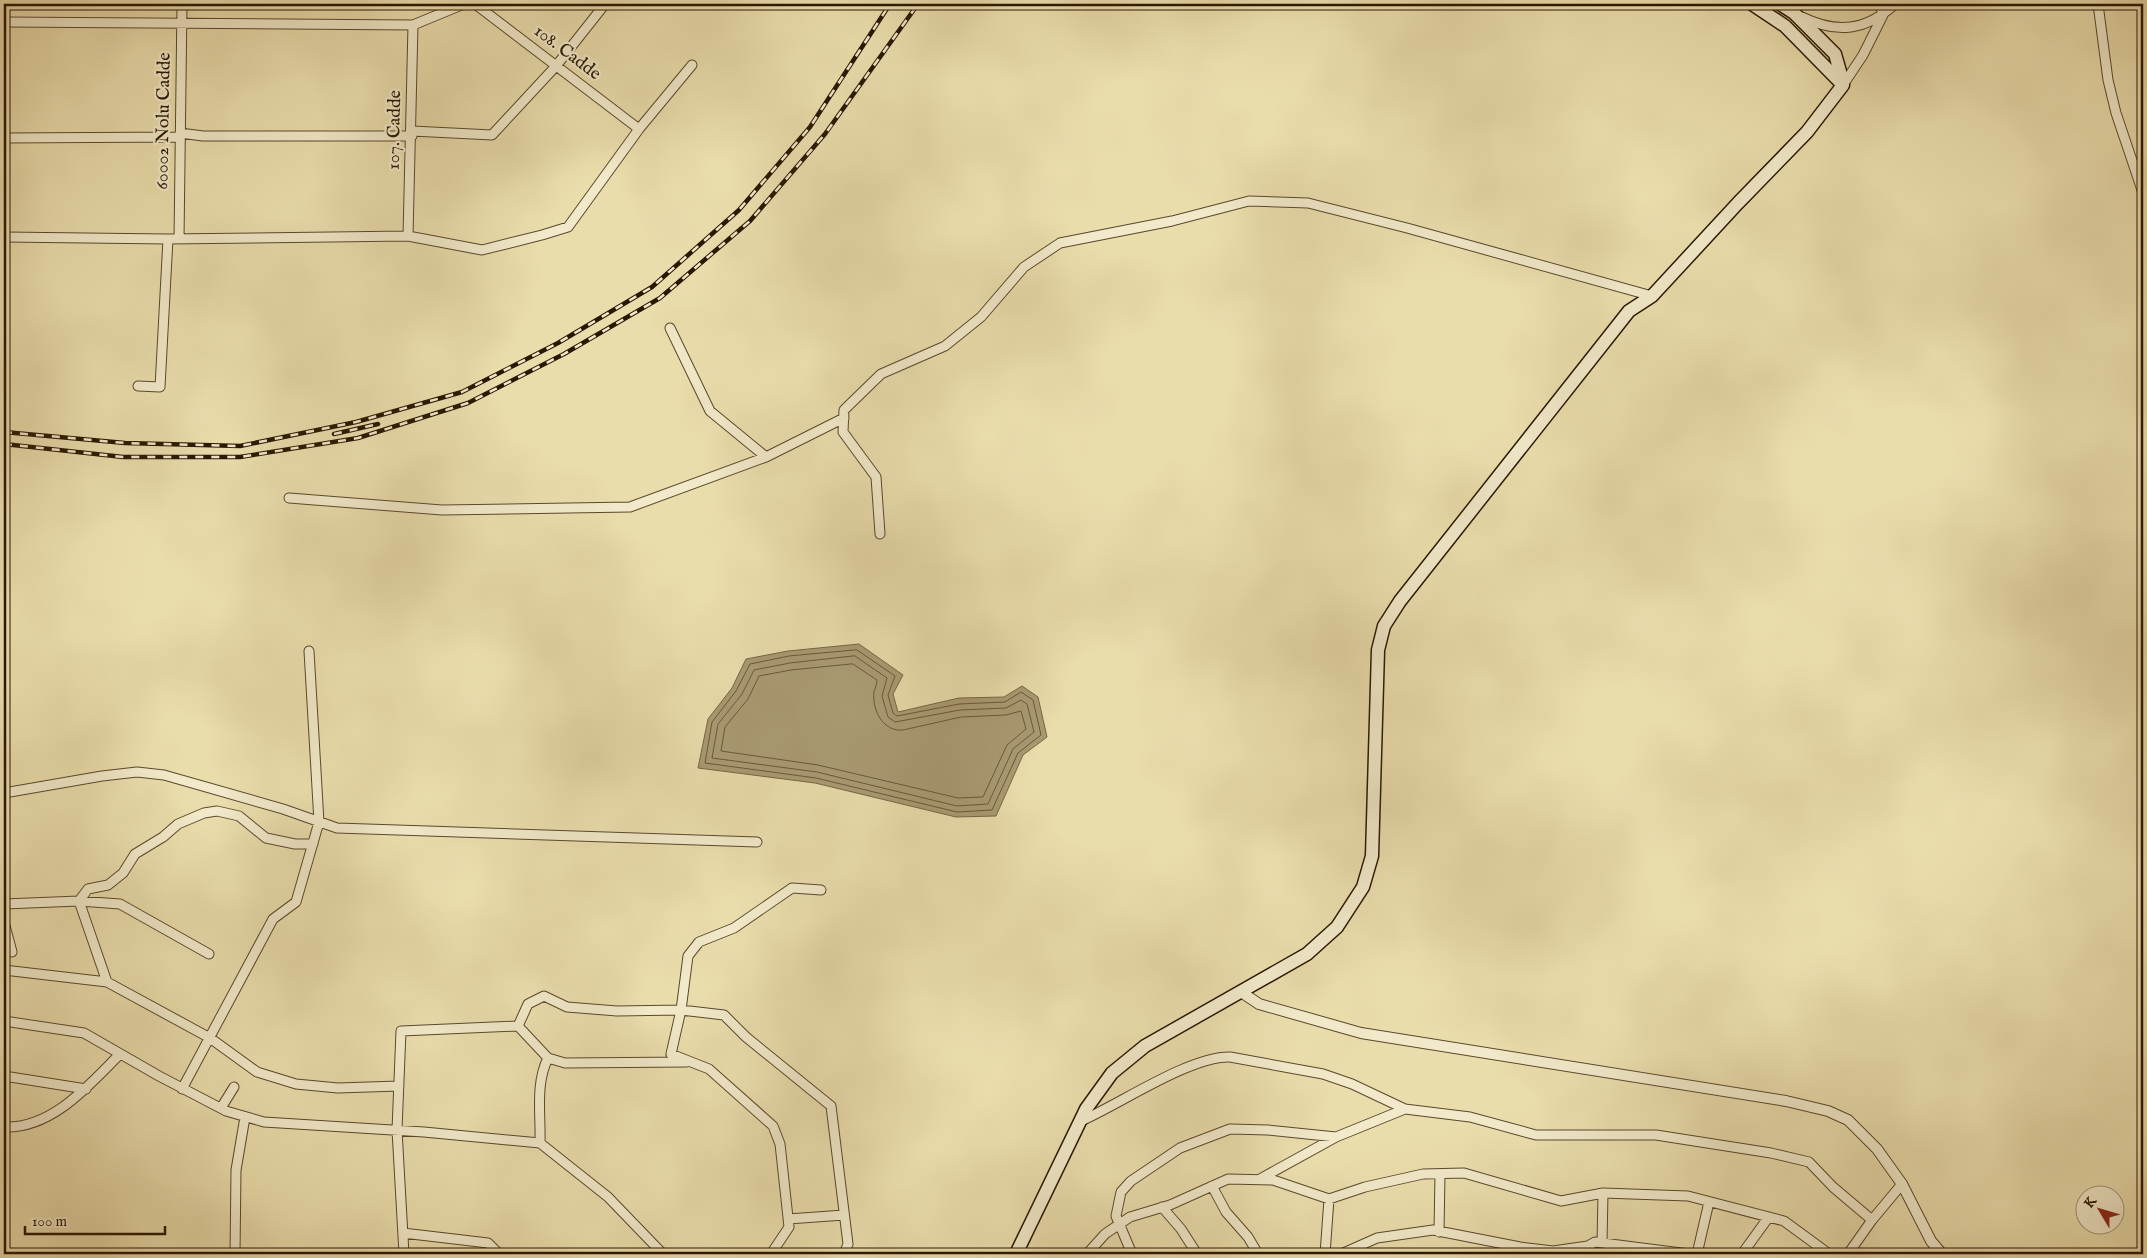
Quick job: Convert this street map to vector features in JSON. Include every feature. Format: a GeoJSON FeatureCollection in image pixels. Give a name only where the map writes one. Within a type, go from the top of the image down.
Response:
{"type":"FeatureCollection","features":[{"type":"Feature","properties":{"kind":"main road"},"geometry":{"type":"LineString","coordinates":[[1752,4],[1784,26],[1844,85]]}},
{"type":"Feature","properties":{"kind":"main road"},"geometry":{"type":"LineString","coordinates":[[1780,4],[1794,13],[1834,54],[1844,85]]}},
{"type":"Feature","properties":{"kind":"main road"},"geometry":{"type":"LineString","coordinates":[[1016,1254],[1086,1109],[1112,1073],[1145,1046],[1307,954],[1337,927],[1363,887],[1372,856],[1378,650],[1384,626],[1400,601],[1629,310],[1652,296],[1738,202],[1807,132],[1844,85]]}},
{"type":"Feature","properties":{"kind":"street","name":"60002 Nolu Cadde"},"geometry":{"type":"LineString","coordinates":[[178,239],[182,4]]}},
{"type":"Feature","properties":{"kind":"street"},"geometry":{"type":"LineString","coordinates":[[4,22],[413,25],[464,4]]}},
{"type":"Feature","properties":{"kind":"street","name":"108. Cadde"},"geometry":{"type":"LineString","coordinates":[[475,4],[639,129]]}},
{"type":"Feature","properties":{"kind":"street"},"geometry":{"type":"LineString","coordinates":[[4,138],[180,135],[492,135],[556,66],[605,4]]}},
{"type":"Feature","properties":{"kind":"street"},"geometry":{"type":"LineString","coordinates":[[1844,85],[1863,55],[1883,15],[1880,4]]}},
{"type":"Feature","properties":{"kind":"street"},"geometry":{"type":"LineString","coordinates":[[1794,13],[1820,26],[1852,27],[1868,23],[1883,15],[1895,4]]}},
{"type":"Feature","properties":{"kind":"street"},"geometry":{"type":"LineString","coordinates":[[2098,4],[2108,80],[2116,114],[2143,193]]}},
{"type":"Feature","properties":{"kind":"street","name":"107. Cadde"},"geometry":{"type":"LineString","coordinates":[[408,236],[412,134],[413,25]]}},
{"type":"Feature","properties":{"kind":"street"},"geometry":{"type":"LineString","coordinates":[[4,237],[178,239],[408,236],[482,250],[568,227],[639,129],[692,65]]}},
{"type":"Feature","properties":{"kind":"street"},"geometry":{"type":"LineString","coordinates":[[880,534],[876,477],[843,432],[844,410],[881,374],[945,346],[981,317],[1024,267],[1060,243],[1172,221],[1249,201],[1308,203],[1407,228],[1652,296]]}},
{"type":"Feature","properties":{"kind":"street"},"geometry":{"type":"LineString","coordinates":[[138,386],[160,387],[168,239]]}},
{"type":"Feature","properties":{"kind":"street"},"geometry":{"type":"LineString","coordinates":[[670,328],[710,411],[766,457]]}},
{"type":"Feature","properties":{"kind":"street"},"geometry":{"type":"LineString","coordinates":[[290,498],[442,510],[630,507],[766,457],[844,418]]}},
{"type":"Feature","properties":{"kind":"street"},"geometry":{"type":"LineString","coordinates":[[182,1088],[273,919],[296,902],[313,844],[319,822],[309,651]]}},
{"type":"Feature","properties":{"kind":"street"},"geometry":{"type":"LineString","coordinates":[[4,793],[102,776],[137,772],[164,775],[336,828],[757,842]]}},
{"type":"Feature","properties":{"kind":"street"},"geometry":{"type":"LineString","coordinates":[[79,901],[88,889],[108,884],[123,873],[135,854],[163,837],[178,824],[204,814],[217,811],[239,816],[266,838],[295,844],[313,844]]}},
{"type":"Feature","properties":{"kind":"street"},"geometry":{"type":"LineString","coordinates":[[770,1254],[789,1227],[780,1144],[773,1126],[708,1069],[671,1054],[681,1010],[688,956],[699,942],[734,928],[792,888],[821,890]]}},
{"type":"Feature","properties":{"kind":"street"},"geometry":{"type":"LineString","coordinates":[[79,901],[107,982]]}},
{"type":"Feature","properties":{"kind":"street"},"geometry":{"type":"LineString","coordinates":[[4,904],[79,901],[120,904],[209,954]]}},
{"type":"Feature","properties":{"kind":"street"},"geometry":{"type":"LineString","coordinates":[[4,922],[12,952]]}},
{"type":"Feature","properties":{"kind":"street"},"geometry":{"type":"LineString","coordinates":[[4,970],[107,982],[210,1038],[257,1072],[296,1084],[338,1088],[399,1086]]}},
{"type":"Feature","properties":{"kind":"street"},"geometry":{"type":"LineString","coordinates":[[1241,992],[1259,1004],[1361,1033],[1786,1101],[1828,1110],[1848,1120],[1877,1149],[1902,1184],[1930,1241],[1940,1253]]}},
{"type":"Feature","properties":{"kind":"street"},"geometry":{"type":"LineString","coordinates":[[518,1026],[528,1004],[544,996],[567,1007],[617,1011],[681,1010],[724,1015],[746,1037],[830,1106],[848,1244],[844,1254]]}},
{"type":"Feature","properties":{"kind":"street"},"geometry":{"type":"LineString","coordinates":[[4,1021],[84,1033],[221,1108],[264,1122],[397,1130],[540,1144],[558,1156],[608,1197],[663,1254]]}},
{"type":"Feature","properties":{"kind":"street"},"geometry":{"type":"LineString","coordinates":[[404,1254],[397,1130],[401,1031],[518,1026],[548,1058],[565,1063],[692,1062]]}},
{"type":"Feature","properties":{"kind":"street"},"geometry":{"type":"LineString","coordinates":[[4,1127],[18,1128],[48,1116],[86,1089],[120,1054]]}},
{"type":"Feature","properties":{"kind":"street"},"geometry":{"type":"LineString","coordinates":[[1080,1121],[1181,1071],[1219,1057],[1323,1074],[1352,1084],[1405,1109],[1470,1117],[1536,1135],[1656,1135],[1786,1156],[1809,1162],[1843,1197],[1872,1220]]}},
{"type":"Feature","properties":{"kind":"street"},"geometry":{"type":"LineString","coordinates":[[540,1144],[539,1082],[542,1069],[548,1058]]}},
{"type":"Feature","properties":{"kind":"street"},"geometry":{"type":"LineString","coordinates":[[4,1076],[86,1089]]}},
{"type":"Feature","properties":{"kind":"street"},"geometry":{"type":"LineString","coordinates":[[221,1108],[234,1087]]}},
{"type":"Feature","properties":{"kind":"street"},"geometry":{"type":"LineString","coordinates":[[1259,1180],[1336,1137],[1405,1109]]}},
{"type":"Feature","properties":{"kind":"street"},"geometry":{"type":"LineString","coordinates":[[235,1254],[236,1170],[245,1117]]}},
{"type":"Feature","properties":{"kind":"street"},"geometry":{"type":"LineString","coordinates":[[1132,1254],[1118,1225],[1116,1216],[1121,1192],[1131,1181],[1180,1148],[1230,1129],[1268,1130],[1336,1137]]}},
{"type":"Feature","properties":{"kind":"street"},"geometry":{"type":"LineString","coordinates":[[1087,1254],[1105,1234],[1130,1217],[1162,1207],[1228,1179],[1273,1180],[1329,1199],[1365,1187],[1423,1174],[1464,1173],[1561,1200],[1603,1193],[1688,1196],[1784,1221],[1829,1254]]}},
{"type":"Feature","properties":{"kind":"street"},"geometry":{"type":"LineString","coordinates":[[1439,1232],[1440,1174]]}},
{"type":"Feature","properties":{"kind":"street"},"geometry":{"type":"LineString","coordinates":[[1848,1254],[1872,1220],[1902,1184]]}},
{"type":"Feature","properties":{"kind":"street"},"geometry":{"type":"LineString","coordinates":[[1212,1186],[1226,1212],[1248,1237],[1258,1254]]}},
{"type":"Feature","properties":{"kind":"street"},"geometry":{"type":"LineString","coordinates":[[1602,1243],[1603,1193]]}},
{"type":"Feature","properties":{"kind":"street"},"geometry":{"type":"LineString","coordinates":[[1324,1254],[1329,1199]]}},
{"type":"Feature","properties":{"kind":"street"},"geometry":{"type":"LineString","coordinates":[[1697,1254],[1709,1202]]}},
{"type":"Feature","properties":{"kind":"street"},"geometry":{"type":"LineString","coordinates":[[1162,1207],[1181,1229],[1197,1254]]}},
{"type":"Feature","properties":{"kind":"street"},"geometry":{"type":"LineString","coordinates":[[788,1219],[844,1215]]}},
{"type":"Feature","properties":{"kind":"street"},"geometry":{"type":"LineString","coordinates":[[1742,1254],[1768,1218]]}},
{"type":"Feature","properties":{"kind":"street"},"geometry":{"type":"LineString","coordinates":[[1341,1254],[1377,1238],[1433,1230],[1520,1247],[1553,1251],[1588,1246],[1595,1242],[1689,1254]]}},
{"type":"Feature","properties":{"kind":"street"},"geometry":{"type":"LineString","coordinates":[[403,1233],[488,1243],[499,1254]]}},
{"type":"Feature","properties":{"kind":"street"},"geometry":{"type":"LineString","coordinates":[[1588,1246],[1594,1254]]}},
{"type":"Feature","properties":{"kind":"water"},"geometry":{"type":"Polygon","coordinates":[[[859,644],[903,675],[893,694],[898,712],[959,698],[1004,697],[1022,686],[1038,697],[1047,737],[1023,755],[996,816],[956,817],[815,783],[698,768],[708,719],[732,688],[746,659],[788,651],[859,644]]]}},
{"type":"Feature","properties":{"kind":"railway"},"geometry":{"type":"LineString","coordinates":[[4,432],[125,443],[240,446],[356,422],[462,392],[558,343],[652,287],[739,210],[810,127],[890,4]]}},
{"type":"Feature","properties":{"kind":"railway"},"geometry":{"type":"LineString","coordinates":[[4,444],[123,457],[240,457],[358,438],[468,403],[564,354],[660,298],[750,221],[825,134],[918,4]]}},
{"type":"Feature","properties":{"kind":"railway"},"geometry":{"type":"LineString","coordinates":[[334,434],[378,424]]}}]}
